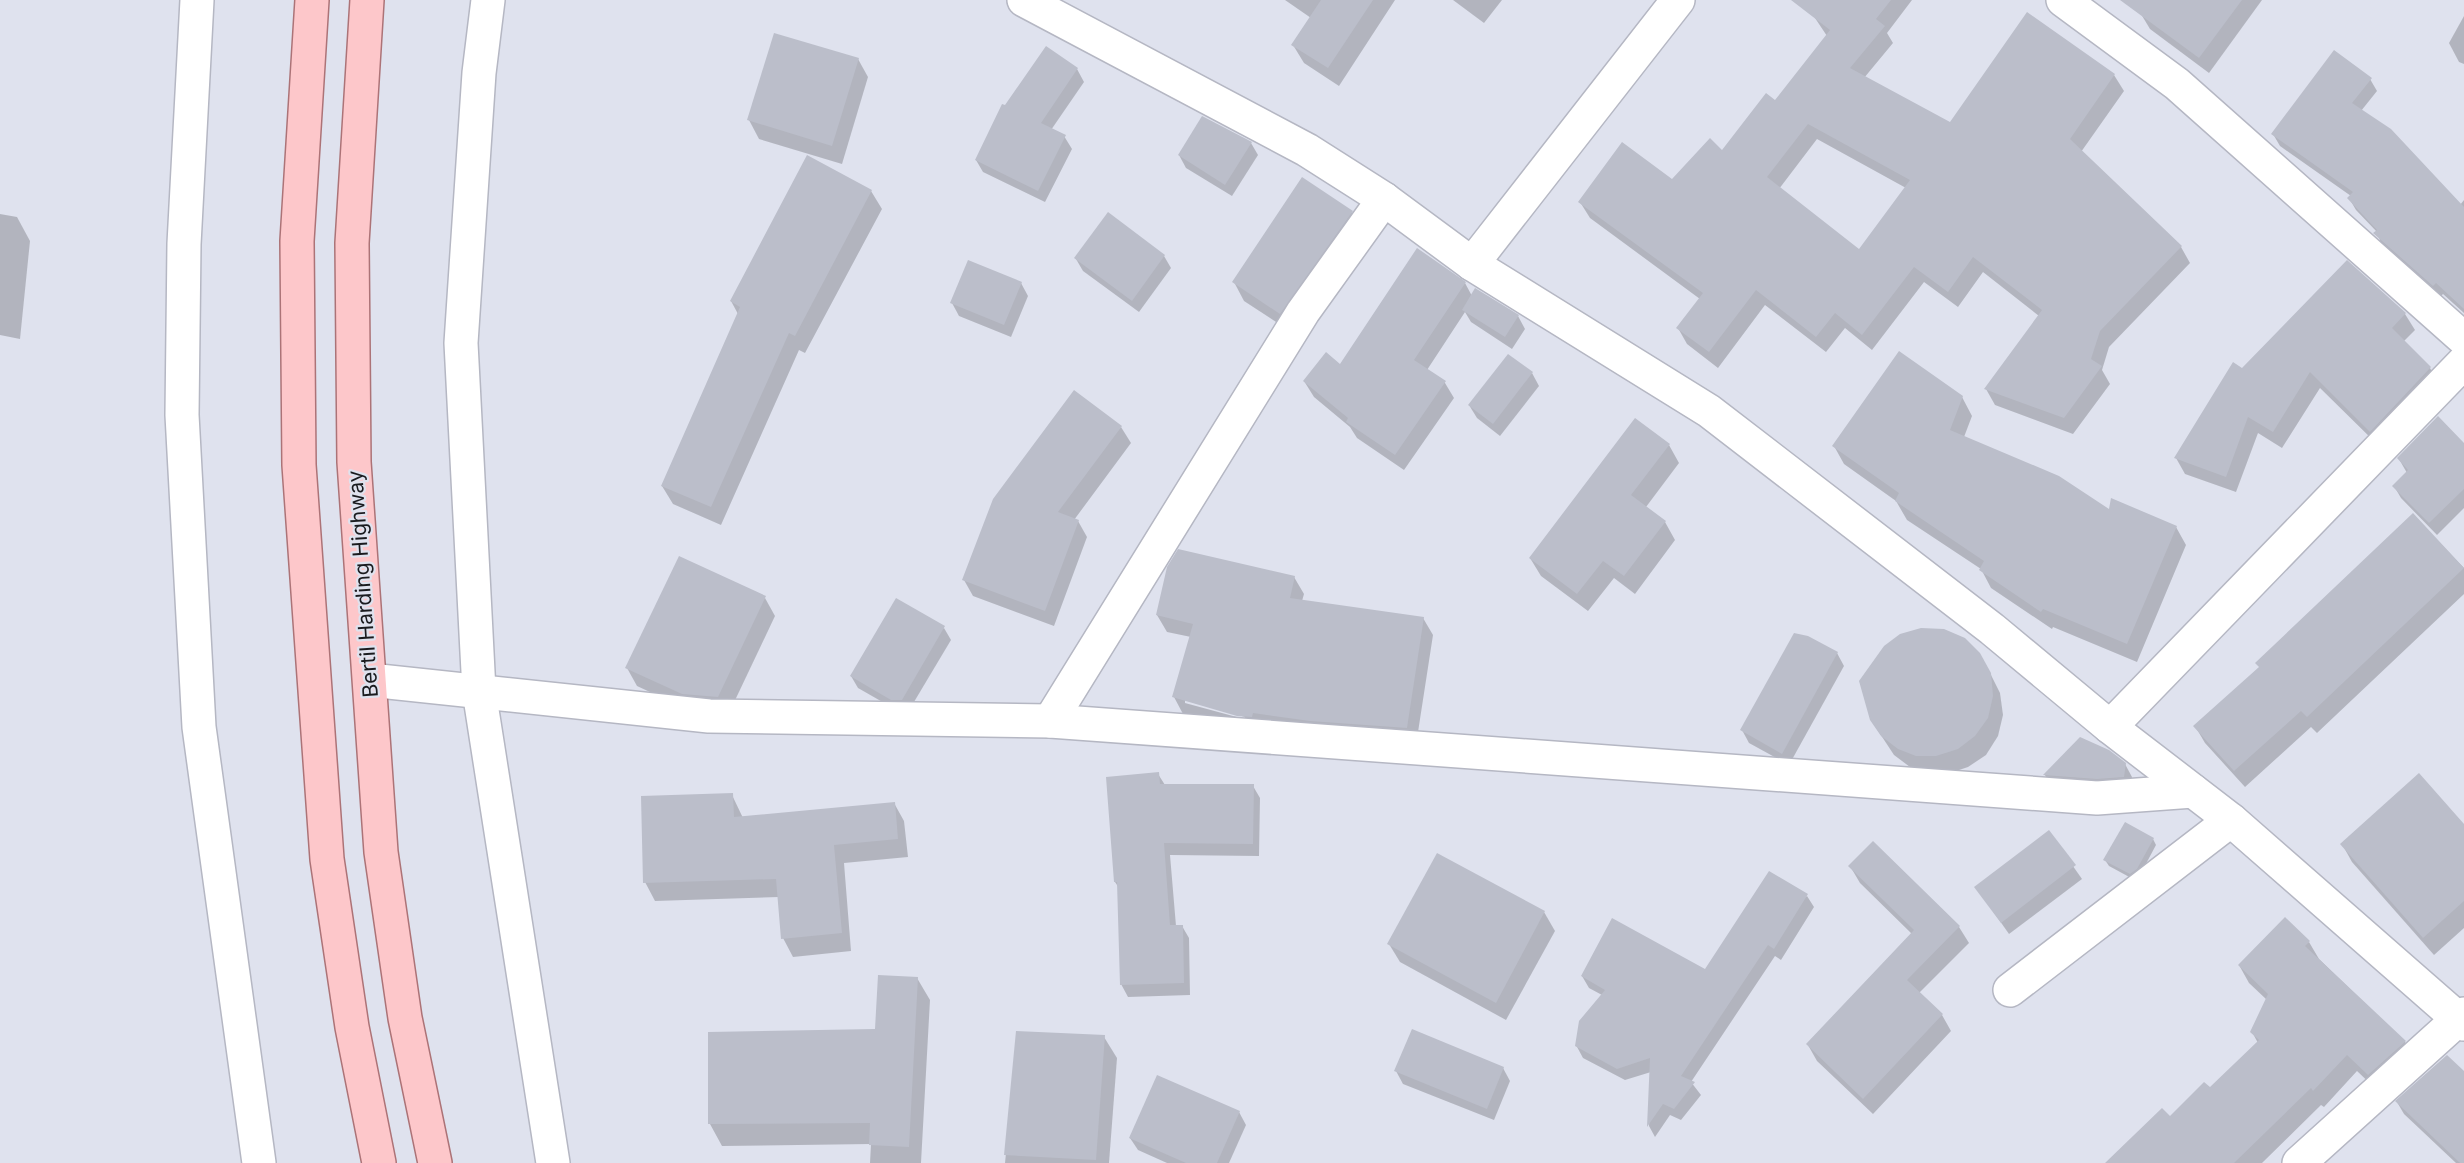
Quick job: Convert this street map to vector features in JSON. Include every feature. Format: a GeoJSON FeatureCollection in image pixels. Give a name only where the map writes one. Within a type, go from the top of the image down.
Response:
{"type":"FeatureCollection","features":[{"type":"Feature","properties":{"kind":"main road"},"geometry":{"type":"LineString","coordinates":[[312,0],[297,241],[299,465],[327,859],[352,1027],[379,1163]]}},
{"type":"Feature","properties":{"kind":"main road","name":"Bertil Harding Highway"},"geometry":{"type":"LineString","coordinates":[[367,0],[352,243],[354,462],[381,852],[405,1018],[435,1163]]}},
{"type":"Feature","properties":{"kind":"street"},"geometry":{"type":"LineString","coordinates":[[197,0],[184,244],[182,403],[194,646],[199,727],[259,1163]]}},
{"type":"Feature","properties":{"kind":"street"},"geometry":{"type":"LineString","coordinates":[[488,0],[479,73],[461,343],[479,691],[553,1163]]}},
{"type":"Feature","properties":{"kind":"street"},"geometry":{"type":"LineString","coordinates":[[1024,0],[1307,150],[1384,199],[1472,264],[1709,411],[1992,629],[2110,727],[2231,820],[2462,1019],[2299,1163]]}},
{"type":"Feature","properties":{"kind":"street"},"geometry":{"type":"LineString","coordinates":[[1472,264],[1678,0]]}},
{"type":"Feature","properties":{"kind":"street"},"geometry":{"type":"LineString","coordinates":[[2063,0],[2177,84],[2464,339]]}},
{"type":"Feature","properties":{"kind":"street"},"geometry":{"type":"LineString","coordinates":[[1050,721],[1303,312],[1384,199]]}},
{"type":"Feature","properties":{"kind":"street"},"geometry":{"type":"LineString","coordinates":[[2110,727],[2464,362]]}},
{"type":"Feature","properties":{"kind":"street"},"geometry":{"type":"LineString","coordinates":[[369,680],[709,716],[1050,721],[2097,798],[2193,791]]}},
{"type":"Feature","properties":{"kind":"street"},"geometry":{"type":"LineString","coordinates":[[2010,990],[2231,820]]}},
{"type":"Feature","properties":{"kind":"building"},"geometry":{"type":"Polygon","coordinates":[[[1321,0],[1373,0],[1328,68],[1291,45],[1321,0]]]}},
{"type":"Feature","properties":{"kind":"building"},"geometry":{"type":"Polygon","coordinates":[[[1791,0],[1891,0],[1876,19],[1885,26],[1850,68],[1950,122],[2027,12],[2115,74],[2070,139],[2182,246],[2100,331],[2091,359],[2102,366],[2064,418],[1984,389],[2042,310],[1973,257],[1948,292],[1914,267],[1862,335],[1835,313],[1816,337],[1756,290],[1709,352],[1676,328],[1703,293],[1578,202],[1622,142],[1672,179],[1710,138],[1722,150],[1766,93],[1775,100],[1830,30],[1791,0]],[[1808,124],[1767,177],[1859,249],[1910,180],[1808,124]]]}},
{"type":"Feature","properties":{"kind":"building"},"geometry":{"type":"Polygon","coordinates":[[[2120,0],[2242,0],[2199,58],[2120,0]]]}},
{"type":"Feature","properties":{"kind":"building"},"geometry":{"type":"Polygon","coordinates":[[[774,33],[859,58],[832,146],[747,120],[774,33]]]}},
{"type":"Feature","properties":{"kind":"building"},"geometry":{"type":"Polygon","coordinates":[[[1046,46],[1078,68],[1041,123],[1066,135],[1038,191],[975,160],[1002,104],[1005,105],[1046,46]]]}},
{"type":"Feature","properties":{"kind":"building"},"geometry":{"type":"Polygon","coordinates":[[[2334,50],[2372,78],[2352,103],[2391,129],[2464,207],[2464,309],[2436,283],[2433,286],[2373,233],[2377,230],[2347,198],[2353,192],[2271,134],[2334,50]]]}},
{"type":"Feature","properties":{"kind":"building"},"geometry":{"type":"Polygon","coordinates":[[[1202,116],[1252,142],[1225,185],[1178,155],[1202,116]]]}},
{"type":"Feature","properties":{"kind":"building"},"geometry":{"type":"Polygon","coordinates":[[[807,155],[872,190],[795,336],[789,333],[711,507],[661,486],[740,307],[730,301],[807,155]]]}},
{"type":"Feature","properties":{"kind":"building"},"geometry":{"type":"Polygon","coordinates":[[[1302,177],[1353,211],[1280,314],[1232,282],[1302,177]]]}},
{"type":"Feature","properties":{"kind":"building"},"geometry":{"type":"Polygon","coordinates":[[[1108,212],[1165,255],[1132,301],[1074,258],[1108,212]]]}},
{"type":"Feature","properties":{"kind":"building"},"geometry":{"type":"Polygon","coordinates":[[[1417,248],[1466,282],[1414,360],[1446,381],[1395,455],[1346,422],[1348,418],[1303,381],[1326,352],[1340,364],[1417,248]]]}},
{"type":"Feature","properties":{"kind":"building"},"geometry":{"type":"Polygon","coordinates":[[[968,260],[1022,282],[1004,325],[950,303],[968,260]]]}},
{"type":"Feature","properties":{"kind":"building"},"geometry":{"type":"Polygon","coordinates":[[[2347,260],[2406,313],[2392,328],[2431,367],[2370,432],[2310,372],[2273,432],[2248,417],[2226,477],[2174,458],[2233,362],[2242,368],[2347,260]]]}},
{"type":"Feature","properties":{"kind":"building"},"geometry":{"type":"Polygon","coordinates":[[[1475,288],[1519,315],[1505,337],[1462,310],[1475,288]]]}},
{"type":"Feature","properties":{"kind":"building"},"geometry":{"type":"Polygon","coordinates":[[[1899,351],[1963,396],[1950,430],[2059,476],[2109,509],[2111,498],[2177,526],[2127,644],[2043,609],[2041,612],[1979,570],[1984,561],[1895,501],[1899,493],[1832,446],[1899,351]]]}},
{"type":"Feature","properties":{"kind":"building"},"geometry":{"type":"Polygon","coordinates":[[[1508,354],[1533,372],[1493,424],[1468,405],[1508,354]]]}},
{"type":"Feature","properties":{"kind":"building"},"geometry":{"type":"Polygon","coordinates":[[[1074,390],[1122,426],[1058,512],[1079,520],[1045,611],[962,580],[993,499],[1074,390]]]}},
{"type":"Feature","properties":{"kind":"building"},"geometry":{"type":"Polygon","coordinates":[[[2438,416],[2464,443],[2464,489],[2429,523],[2392,486],[2408,470],[2397,458],[2438,416]]]}},
{"type":"Feature","properties":{"kind":"building"},"geometry":{"type":"Polygon","coordinates":[[[1635,418],[1670,444],[1631,495],[1666,521],[1624,576],[1603,561],[1577,594],[1529,558],[1635,418]]]}},
{"type":"Feature","properties":{"kind":"building"},"geometry":{"type":"Polygon","coordinates":[[[2413,513],[2464,568],[2307,717],[2301,711],[2234,771],[2193,726],[2259,667],[2255,663],[2413,513]]]}},
{"type":"Feature","properties":{"kind":"building"},"geometry":{"type":"Polygon","coordinates":[[[1178,549],[1295,576],[1290,598],[1424,617],[1407,728],[1310,721],[1253,713],[1252,717],[1237,716],[1172,697],[1193,624],[1156,615],[1167,567],[1178,549]]]}},
{"type":"Feature","properties":{"kind":"building"},"geometry":{"type":"Polygon","coordinates":[[[679,556],[766,596],[718,697],[682,694],[625,668],[679,556]]]}},
{"type":"Feature","properties":{"kind":"building"},"geometry":{"type":"Polygon","coordinates":[[[896,598],[945,626],[902,700],[891,700],[850,676],[896,598]]]}},
{"type":"Feature","properties":{"kind":"building"},"geometry":{"type":"Polygon","coordinates":[[[1921,628],[1944,629],[1965,638],[1980,653],[1991,673],[1993,696],[1988,718],[1975,736],[1958,749],[1936,756],[1916,756],[1898,749],[1881,736],[1870,720],[1859,681],[1884,646],[1900,634],[1921,628]]]}},
{"type":"Feature","properties":{"kind":"building"},"geometry":{"type":"Polygon","coordinates":[[[1794,633],[1808,636],[1838,652],[1782,754],[1740,730],[1794,633]]]}},
{"type":"Feature","properties":{"kind":"building"},"geometry":{"type":"Polygon","coordinates":[[[2080,737],[2109,750],[2126,763],[2124,777],[2097,779],[2043,775],[2080,737]]]}},
{"type":"Feature","properties":{"kind":"building"},"geometry":{"type":"Polygon","coordinates":[[[1159,772],[1160,784],[1254,784],[1253,844],[1164,843],[1170,925],[1183,925],[1184,983],[1120,985],[1117,882],[1114,882],[1106,777],[1159,772]]]}},
{"type":"Feature","properties":{"kind":"building"},"geometry":{"type":"Polygon","coordinates":[[[2419,773],[2464,824],[2464,901],[2423,938],[2340,844],[2419,773]]]}},
{"type":"Feature","properties":{"kind":"building"},"geometry":{"type":"Polygon","coordinates":[[[733,793],[734,817],[895,802],[898,839],[834,845],[842,933],[781,939],[776,879],[643,883],[641,796],[733,793]]]}},
{"type":"Feature","properties":{"kind":"building"},"geometry":{"type":"Polygon","coordinates":[[[2125,822],[2154,838],[2137,869],[2130,874],[2103,860],[2125,822]]]}},
{"type":"Feature","properties":{"kind":"building"},"geometry":{"type":"Polygon","coordinates":[[[2049,830],[2076,865],[2001,923],[1974,887],[2049,830]]]}},
{"type":"Feature","properties":{"kind":"building"},"geometry":{"type":"Polygon","coordinates":[[[1873,841],[1960,926],[1907,980],[1943,1014],[1863,1099],[1806,1044],[1914,930],[1848,866],[1873,841]]]}},
{"type":"Feature","properties":{"kind":"building"},"geometry":{"type":"Polygon","coordinates":[[[1437,853],[1545,911],[1496,1003],[1387,944],[1437,853]]]}},
{"type":"Feature","properties":{"kind":"building"},"geometry":{"type":"Polygon","coordinates":[[[1769,871],[1808,894],[1774,949],[1768,945],[1681,1076],[1695,1082],[1674,1109],[1663,1104],[1647,1127],[1650,1058],[1617,1069],[1575,1046],[1579,1021],[1605,990],[1581,976],[1612,918],[1705,969],[1769,871]]]}},
{"type":"Feature","properties":{"kind":"building"},"geometry":{"type":"Polygon","coordinates":[[[2285,917],[2310,941],[2305,946],[2406,1041],[2368,1075],[2347,1055],[2313,1091],[2311,1088],[2234,1163],[2105,1163],[2162,1108],[2170,1116],[2204,1082],[2210,1087],[2259,1040],[2250,1032],[2268,994],[2238,965],[2285,917]]]}},
{"type":"Feature","properties":{"kind":"building"},"geometry":{"type":"Polygon","coordinates":[[[878,975],[918,977],[909,1147],[869,1145],[870,1123],[708,1124],[708,1032],[875,1029],[878,975]]]}},
{"type":"Feature","properties":{"kind":"building"},"geometry":{"type":"Polygon","coordinates":[[[1412,1029],[1504,1067],[1487,1109],[1394,1071],[1412,1029]]]}},
{"type":"Feature","properties":{"kind":"building"},"geometry":{"type":"Polygon","coordinates":[[[1016,1031],[1105,1035],[1096,1160],[1004,1155],[1016,1031]]]}},
{"type":"Feature","properties":{"kind":"building"},"geometry":{"type":"Polygon","coordinates":[[[2447,1055],[2464,1071],[2464,1163],[2460,1163],[2395,1101],[2447,1055]]]}},
{"type":"Feature","properties":{"kind":"building"},"geometry":{"type":"Polygon","coordinates":[[[1157,1075],[1240,1111],[1217,1163],[1186,1163],[1129,1138],[1157,1075]]]}}]}
